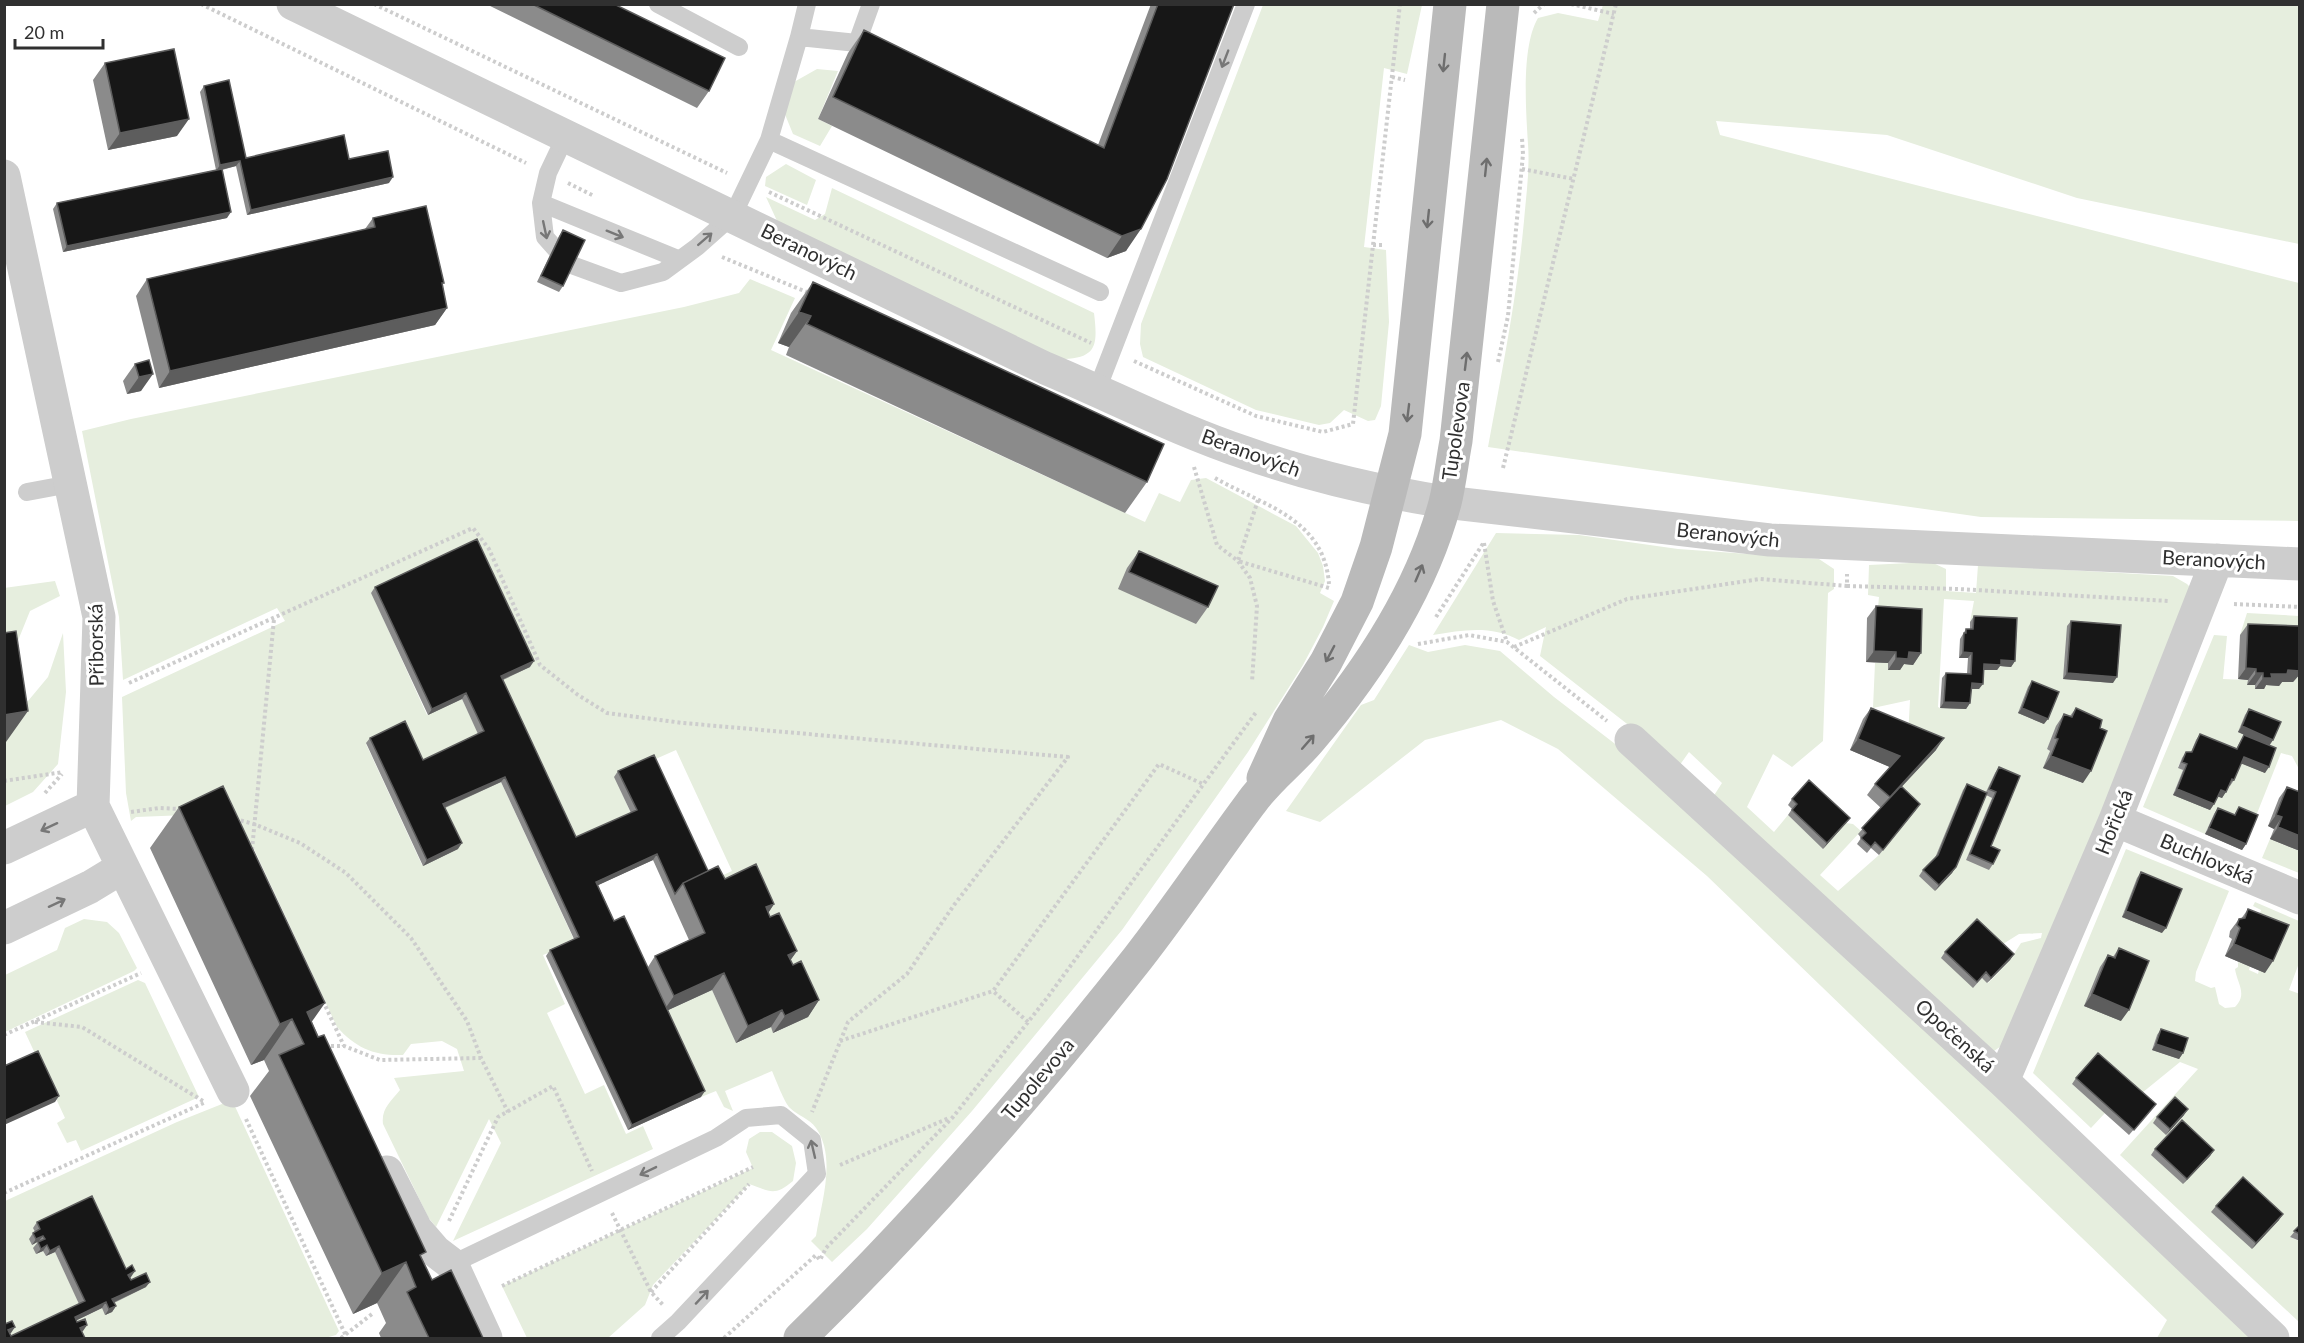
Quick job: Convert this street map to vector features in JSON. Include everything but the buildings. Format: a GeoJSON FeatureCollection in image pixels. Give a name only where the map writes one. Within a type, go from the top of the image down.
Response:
{"type":"FeatureCollection","features":[{"type":"Feature","properties":{"kind":"main road","name":"Tupolevova"},"geometry":{"type":"LineString","coordinates":[[1253,799],[1289,721],[1326,662],[1357,602],[1391,493],[1405,434],[1450,4]]}},
{"type":"Feature","properties":{"kind":"main road","name":"Tupolevova"},"geometry":{"type":"LineString","coordinates":[[800,1338],[843,1297],[972,1157],[1053,1063],[1198,878],[1253,799],[1309,741],[1394,626],[1428,553],[1445,502],[1456,441],[1503,4]]}},
{"type":"Feature","properties":{"kind":"street","name":"Beranových"},"geometry":{"type":"LineString","coordinates":[[293,4],[733,215],[863,291],[1079,388],[1244,453],[1328,479],[1445,502],[1770,540],[2300,564]]}},
{"type":"Feature","properties":{"kind":"street","name":"Příborská"},"geometry":{"type":"LineString","coordinates":[[4,176],[99,617],[108,810],[123,867],[168,961],[220,1097]]}},
{"type":"Feature","properties":{"kind":"street","name":"Hořická"},"geometry":{"type":"LineString","coordinates":[[2003,1081],[2115,820],[2217,560]]}},
{"type":"Feature","properties":{"kind":"street","name":"Opočenská"},"geometry":{"type":"LineString","coordinates":[[1631,740],[2003,1081],[2273,1338]]}},
{"type":"Feature","properties":{"kind":"street"},"geometry":{"type":"LineString","coordinates":[[4,848],[108,810]]}},
{"type":"Feature","properties":{"kind":"street","name":"Buchlovská"},"geometry":{"type":"LineString","coordinates":[[2115,820],[2300,898]]}},
{"type":"Feature","properties":{"kind":"street"},"geometry":{"type":"LineString","coordinates":[[4,928],[90,887],[123,867]]}},
{"type":"Feature","properties":{"kind":"street"},"geometry":{"type":"LineString","coordinates":[[376,1148],[416,1229],[443,1258],[486,1338]]}},
{"type":"Feature","properties":{"kind":"lane"},"geometry":{"type":"LineString","coordinates":[[658,4],[739,47]]}},
{"type":"Feature","properties":{"kind":"lane"},"geometry":{"type":"LineString","coordinates":[[566,135],[548,173],[541,204],[545,237],[569,264],[621,283],[663,272],[733,215],[769,140],[807,4]]}},
{"type":"Feature","properties":{"kind":"lane"},"geometry":{"type":"LineString","coordinates":[[857,43],[871,4]]}},
{"type":"Feature","properties":{"kind":"lane"},"geometry":{"type":"LineString","coordinates":[[1079,388],[1112,352],[1246,4]]}},
{"type":"Feature","properties":{"kind":"lane"},"geometry":{"type":"LineString","coordinates":[[799,38],[857,43],[890,58]]}},
{"type":"Feature","properties":{"kind":"lane"},"geometry":{"type":"LineString","coordinates":[[769,140],[1100,292]]}},
{"type":"Feature","properties":{"kind":"lane"},"geometry":{"type":"LineString","coordinates":[[541,204],[678,259]]}},
{"type":"Feature","properties":{"kind":"lane"},"geometry":{"type":"LineString","coordinates":[[27,492],[70,484]]}},
{"type":"Feature","properties":{"kind":"lane"},"geometry":{"type":"LineString","coordinates":[[443,1258],[716,1138],[746,1118],[782,1115],[812,1140],[817,1174],[678,1322],[660,1338]]}},
{"type":"Feature","properties":{"kind":"path"},"geometry":{"type":"LineString","coordinates":[[201,4],[528,163]]}},
{"type":"Feature","properties":{"kind":"path"},"geometry":{"type":"LineString","coordinates":[[374,4],[748,183],[1112,352],[1256,416],[1323,432],[1353,424],[1400,4]]}},
{"type":"Feature","properties":{"kind":"path"},"geometry":{"type":"LineString","coordinates":[[1571,4],[1614,14]]}},
{"type":"Feature","properties":{"kind":"path"},"geometry":{"type":"LineString","coordinates":[[1503,468],[1616,4]]}},
{"type":"Feature","properties":{"kind":"path"},"geometry":{"type":"LineString","coordinates":[[1392,77],[1406,80]]}},
{"type":"Feature","properties":{"kind":"path"},"geometry":{"type":"LineString","coordinates":[[1522,169],[1574,179]]}},
{"type":"Feature","properties":{"kind":"path"},"geometry":{"type":"LineString","coordinates":[[1373,244],[1386,245]]}},
{"type":"Feature","properties":{"kind":"path"},"geometry":{"type":"LineString","coordinates":[[1185,462],[1204,472]]}},
{"type":"Feature","properties":{"kind":"path"},"geometry":{"type":"LineString","coordinates":[[1194,466],[1217,545],[1238,561],[1250,578],[1257,606],[1252,682]]}},
{"type":"Feature","properties":{"kind":"path"},"geometry":{"type":"LineString","coordinates":[[1212,476],[1292,518],[1312,535],[1323,554],[1329,577]]}},
{"type":"Feature","properties":{"kind":"path"},"geometry":{"type":"LineString","coordinates":[[1238,561],[1258,501]]}},
{"type":"Feature","properties":{"kind":"path"},"geometry":{"type":"LineString","coordinates":[[125,685],[473,528],[489,549],[540,665],[578,695],[607,713],[683,723],[1068,757],[954,905],[907,974],[848,1022],[804,1133]]}},
{"type":"Feature","properties":{"kind":"path"},"geometry":{"type":"LineString","coordinates":[[1434,619],[1484,543],[1493,601],[1507,642]]}},
{"type":"Feature","properties":{"kind":"path"},"geometry":{"type":"LineString","coordinates":[[1846,586],[1849,544]]}},
{"type":"Feature","properties":{"kind":"path"},"geometry":{"type":"LineString","coordinates":[[1238,561],[1329,588]]}},
{"type":"Feature","properties":{"kind":"path"},"geometry":{"type":"LineString","coordinates":[[1514,647],[1627,598],[1760,579],[1846,586],[1958,589],[2300,608]]}},
{"type":"Feature","properties":{"kind":"path"},"geometry":{"type":"LineString","coordinates":[[257,859],[252,849],[274,618]]}},
{"type":"Feature","properties":{"kind":"path"},"geometry":{"type":"LineString","coordinates":[[1418,644],[1469,635],[1507,642],[1631,740]]}},
{"type":"Feature","properties":{"kind":"path"},"geometry":{"type":"LineString","coordinates":[[724,1338],[816,1255],[820,1260],[826,1248],[953,1117],[1028,1022],[1263,703]]}},
{"type":"Feature","properties":{"kind":"path"},"geometry":{"type":"LineString","coordinates":[[840,1041],[993,991],[1159,764],[1203,784]]}},
{"type":"Feature","properties":{"kind":"path"},"geometry":{"type":"LineString","coordinates":[[4,781],[64,772]]}},
{"type":"Feature","properties":{"kind":"path"},"geometry":{"type":"LineString","coordinates":[[108,810],[159,808],[187,810]]}},
{"type":"Feature","properties":{"kind":"path"},"geometry":{"type":"LineString","coordinates":[[231,819],[254,824],[300,843],[346,873],[411,939],[467,1021],[481,1058],[508,1112]]}},
{"type":"Feature","properties":{"kind":"path"},"geometry":{"type":"LineString","coordinates":[[4,1035],[168,961]]}},
{"type":"Feature","properties":{"kind":"path"},"geometry":{"type":"LineString","coordinates":[[993,991],[1028,1022]]}},
{"type":"Feature","properties":{"kind":"path"},"geometry":{"type":"LineString","coordinates":[[320,994],[344,1046]]}},
{"type":"Feature","properties":{"kind":"path"},"geometry":{"type":"LineString","coordinates":[[35,1022],[82,1027],[220,1097],[344,1337],[372,1314]]}},
{"type":"Feature","properties":{"kind":"path"},"geometry":{"type":"LineString","coordinates":[[317,1050],[325,1046],[344,1046],[380,1060],[481,1058]]}},
{"type":"Feature","properties":{"kind":"path"},"geometry":{"type":"LineString","coordinates":[[4,1193],[220,1097]]}},
{"type":"Feature","properties":{"kind":"path"},"geometry":{"type":"LineString","coordinates":[[443,1258],[498,1117]]}},
{"type":"Feature","properties":{"kind":"path"},"geometry":{"type":"LineString","coordinates":[[817,1174],[953,1117]]}},
{"type":"Feature","properties":{"kind":"path"},"geometry":{"type":"LineString","coordinates":[[502,1286],[753,1167]]}},
{"type":"Feature","properties":{"kind":"path"},"geometry":{"type":"LineString","coordinates":[[651,1292],[749,1184]]}},
{"type":"Feature","properties":{"kind":"green space"},"geometry":{"type":"Polygon","coordinates":[[[1263,5],[1422,5],[1407,74],[1384,68],[1364,247],[1386,250],[1389,322],[1381,406],[1375,420],[1368,421],[1344,410],[1330,423],[1319,425],[1256,410],[1143,357],[1140,344],[1141,324],[1263,5]]]}},
{"type":"Feature","properties":{"kind":"green space"},"geometry":{"type":"Polygon","coordinates":[[[1603,5],[2299,5],[2299,244],[2077,198],[1887,135],[1716,121],[1720,135],[2299,283],[2299,521],[1981,517],[1488,447],[1509,334],[1527,193],[1526,79],[1529,45],[1538,18],[1558,13],[1598,21],[1603,5]]]}},
{"type":"Feature","properties":{"kind":"green space"},"geometry":{"type":"Polygon","coordinates":[[[817,69],[838,71],[818,119],[832,126],[820,146],[793,134],[784,112],[794,82],[817,69]]]}},
{"type":"Feature","properties":{"kind":"green space"},"geometry":{"type":"Polygon","coordinates":[[[786,164],[816,180],[807,205],[765,186],[766,177],[786,164]]]}},
{"type":"Feature","properties":{"kind":"green space"},"geometry":{"type":"Polygon","coordinates":[[[832,188],[1094,313],[1096,334],[1092,348],[1081,356],[1059,359],[778,223],[766,197],[815,220],[825,214],[832,188]]]}},
{"type":"Feature","properties":{"kind":"green space"},"geometry":{"type":"Polygon","coordinates":[[[750,279],[795,298],[771,350],[1145,522],[1159,493],[1180,502],[1191,480],[1206,478],[1296,526],[1318,553],[1323,566],[1325,581],[1320,593],[1334,601],[1303,665],[1248,752],[1122,930],[972,1111],[867,1229],[832,1262],[811,1241],[816,1236],[827,1167],[826,1153],[816,1128],[788,1105],[772,1071],[725,1091],[733,1111],[724,1107],[716,1091],[701,1097],[662,1013],[712,990],[737,1043],[771,1027],[774,1033],[807,1017],[706,883],[732,871],[676,750],[615,777],[632,816],[572,843],[497,682],[529,667],[371,592],[427,715],[462,699],[480,737],[419,766],[366,744],[422,865],[457,849],[439,810],[501,782],[575,942],[543,955],[565,1004],[547,1013],[585,1094],[604,1085],[626,1134],[643,1126],[653,1149],[453,1241],[501,1143],[489,1119],[436,1227],[428,1217],[383,1124],[383,1119],[387,1106],[400,1090],[394,1078],[464,1071],[457,1049],[442,1041],[411,1044],[403,1055],[393,1055],[374,1052],[351,1040],[337,1027],[253,847],[244,851],[187,815],[136,817],[131,821],[126,793],[122,697],[285,621],[277,608],[123,680],[119,617],[82,431],[131,419],[684,307],[739,293],[750,279]]]}},
{"type":"Feature","properties":{"kind":"green space"},"geometry":{"type":"Polygon","coordinates":[[[1496,533],[1579,535],[1678,549],[1819,559],[1834,569],[1834,589],[1828,593],[1823,741],[1792,767],[1773,754],[1747,807],[1774,832],[1788,815],[1823,848],[1846,823],[1853,824],[1861,831],[1820,875],[1838,891],[1879,855],[1916,810],[1897,792],[1908,737],[1910,700],[1873,708],[1875,663],[1888,663],[1888,670],[1900,670],[1877,618],[1879,597],[1868,595],[1869,565],[1931,562],[1946,569],[1946,591],[1976,593],[1978,565],[2173,576],[2194,591],[2004,1044],[1994,1051],[1711,800],[1722,783],[1689,752],[1677,769],[1640,734],[1540,656],[1546,627],[1519,640],[1498,632],[1477,630],[1433,635],[1496,533]],[[1944,599],[1938,707],[1940,708],[1968,689],[1980,670],[1996,670],[2013,624],[1970,622],[1974,601],[1944,599]],[[2057,726],[2047,749],[2050,751],[2044,768],[2082,783],[2057,726]],[[1995,773],[1985,795],[1992,798],[1966,860],[1987,851],[1995,773]],[[2042,933],[2019,934],[2003,944],[1973,988],[1982,978],[1988,983],[2010,960],[2021,943],[2041,938],[2042,933]]]}},
{"type":"Feature","properties":{"kind":"green space"},"geometry":{"type":"Polygon","coordinates":[[[55,581],[60,596],[30,611],[13,653],[4,657],[4,588],[55,581]]]}},
{"type":"Feature","properties":{"kind":"green space"},"geometry":{"type":"Polygon","coordinates":[[[2247,613],[2299,616],[2299,769],[2292,756],[2281,753],[2254,821],[2235,813],[2231,821],[2214,814],[2205,834],[2143,807],[2214,635],[2227,636],[2223,679],[2248,680],[2255,685],[2256,689],[2263,689],[2295,638],[2240,635],[2247,613]],[[2233,755],[2182,758],[2178,767],[2183,770],[2173,795],[2216,796],[2228,785],[2230,786],[2233,755]]]}},
{"type":"Feature","properties":{"kind":"green space"},"geometry":{"type":"Polygon","coordinates":[[[63,633],[66,692],[58,764],[33,792],[5,806],[5,706],[28,701],[48,677],[63,633]]]}},
{"type":"Feature","properties":{"kind":"green space"},"geometry":{"type":"Polygon","coordinates":[[[1409,645],[1428,652],[1465,645],[1500,651],[1554,697],[1623,750],[2260,1338],[2157,1338],[2167,1320],[1707,876],[1558,749],[1501,720],[1425,740],[1320,822],[1286,811],[1361,705],[1374,700],[1409,645]]]}},
{"type":"Feature","properties":{"kind":"green space"},"geometry":{"type":"Polygon","coordinates":[[[2270,839],[2299,851],[2299,873],[2262,858],[2270,839]]]}},
{"type":"Feature","properties":{"kind":"green space"},"geometry":{"type":"Polygon","coordinates":[[[2126,849],[2229,891],[2196,972],[2195,981],[2211,988],[2215,987],[2219,1004],[2225,1008],[2235,1007],[2241,998],[2241,988],[2235,969],[2238,967],[2238,962],[2250,966],[2249,970],[2258,974],[2257,920],[2261,910],[2253,906],[2255,902],[2299,921],[2299,963],[2289,990],[2300,994],[2300,1227],[2290,1237],[2299,1241],[2299,1322],[2120,1155],[2198,1069],[2180,1062],[2137,1097],[2072,1084],[2105,1113],[2091,1128],[2033,1073],[2126,849]],[[2157,1035],[2152,1050],[2179,1059],[2157,1035]]]}},
{"type":"Feature","properties":{"kind":"green space"},"geometry":{"type":"Polygon","coordinates":[[[84,919],[107,922],[119,933],[137,968],[5,1032],[5,975],[57,950],[65,928],[84,919]]]}},
{"type":"Feature","properties":{"kind":"green space"},"geometry":{"type":"Polygon","coordinates":[[[138,980],[145,983],[199,1097],[81,1151],[76,1140],[67,1143],[57,1123],[65,1118],[25,1032],[138,980]]]}},
{"type":"Feature","properties":{"kind":"green space"},"geometry":{"type":"Polygon","coordinates":[[[232,1100],[339,1331],[336,1335],[325,1338],[78,1338],[71,1323],[108,1305],[127,1286],[33,1227],[36,1235],[32,1245],[39,1241],[41,1245],[36,1254],[43,1251],[46,1256],[55,1252],[81,1307],[13,1338],[5,1329],[5,1201],[177,1122],[232,1100]]]}},
{"type":"Feature","properties":{"kind":"green space"},"geometry":{"type":"Polygon","coordinates":[[[760,1132],[772,1132],[792,1146],[796,1163],[793,1181],[776,1191],[749,1184],[653,1285],[645,1305],[608,1338],[527,1338],[502,1286],[753,1168],[746,1152],[749,1139],[760,1132]]]}}]}
